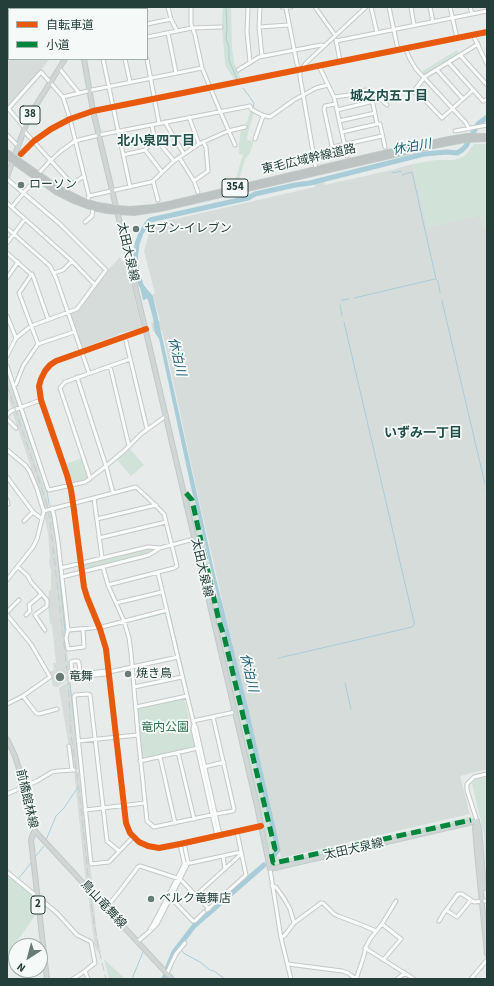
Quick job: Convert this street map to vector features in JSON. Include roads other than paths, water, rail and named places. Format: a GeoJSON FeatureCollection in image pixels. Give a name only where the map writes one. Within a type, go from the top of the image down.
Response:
{"type":"FeatureCollection","features":[{"type":"Feature","properties":{"kind":"highway","name":"東毛広域幹線道路"},"geometry":{"type":"LineString","coordinates":[[476,138],[487,136]]}},
{"type":"Feature","properties":{"kind":"highway","name":"東毛広域幹線道路"},"geometry":{"type":"LineString","coordinates":[[7,152],[13,159],[63,196],[93,208],[118,210],[154,207],[316,171],[419,145],[466,138],[487,139]]}},
{"type":"Feature","properties":{"kind":"highway","name":"東毛広域幹線道路"},"geometry":{"type":"LineString","coordinates":[[7,157],[13,159]]}},
{"type":"Feature","properties":{"kind":"highway","name":"東毛広域幹線道路"},"geometry":{"type":"LineString","coordinates":[[37,176],[87,202],[118,210]]}},
{"type":"Feature","properties":{"kind":"main road","name":"38"},"geometry":{"type":"LineString","coordinates":[[7,177],[33,110],[64,60]]}},
{"type":"Feature","properties":{"kind":"main road","name":"太田大泉線"},"geometry":{"type":"LineString","coordinates":[[84,60],[99,135],[146,329],[270,869],[477,821]]}},
{"type":"Feature","properties":{"kind":"main road","name":"前橋館林線"},"geometry":{"type":"LineString","coordinates":[[7,740],[15,756],[24,786],[30,820],[35,831],[31,840],[47,979]]}},
{"type":"Feature","properties":{"kind":"main road"},"geometry":{"type":"LineString","coordinates":[[477,821],[479,828],[483,876],[483,901],[487,954]]}},
{"type":"Feature","properties":{"kind":"main road","name":"鳥山竜舞線"},"geometry":{"type":"LineString","coordinates":[[35,831],[172,979]]}},
{"type":"Feature","properties":{"kind":"main road"},"geometry":{"type":"LineString","coordinates":[[483,901],[487,925]]}},
{"type":"Feature","properties":{"kind":"street"},"geometry":{"type":"LineString","coordinates":[[168,7],[171,19],[177,31]]}},
{"type":"Feature","properties":{"kind":"street"},"geometry":{"type":"LineString","coordinates":[[191,7],[192,28],[195,34],[202,68],[235,146]]}},
{"type":"Feature","properties":{"kind":"street"},"geometry":{"type":"LineString","coordinates":[[248,7],[247,32],[250,62]]}},
{"type":"Feature","properties":{"kind":"street"},"geometry":{"type":"LineString","coordinates":[[260,7],[259,27],[262,56]]}},
{"type":"Feature","properties":{"kind":"street"},"geometry":{"type":"LineString","coordinates":[[282,7],[291,7]]}},
{"type":"Feature","properties":{"kind":"street"},"geometry":{"type":"LineString","coordinates":[[315,7],[334,36],[340,62]]}},
{"type":"Feature","properties":{"kind":"street"},"geometry":{"type":"LineString","coordinates":[[300,69],[366,7]]}},
{"type":"Feature","properties":{"kind":"street"},"geometry":{"type":"LineString","coordinates":[[371,7],[377,33]]}},
{"type":"Feature","properties":{"kind":"street"},"geometry":{"type":"LineString","coordinates":[[389,7],[398,50]]}},
{"type":"Feature","properties":{"kind":"street"},"geometry":{"type":"LineString","coordinates":[[411,7],[414,25]]}},
{"type":"Feature","properties":{"kind":"street"},"geometry":{"type":"LineString","coordinates":[[430,7],[433,22]]}},
{"type":"Feature","properties":{"kind":"street"},"geometry":{"type":"LineString","coordinates":[[450,7],[457,38]]}},
{"type":"Feature","properties":{"kind":"street"},"geometry":{"type":"LineString","coordinates":[[470,7],[472,14]]}},
{"type":"Feature","properties":{"kind":"street"},"geometry":{"type":"LineString","coordinates":[[286,8],[297,66],[300,69],[300,77],[316,171]]}},
{"type":"Feature","properties":{"kind":"street"},"geometry":{"type":"LineString","coordinates":[[336,41],[487,11]]}},
{"type":"Feature","properties":{"kind":"street"},"geometry":{"type":"LineString","coordinates":[[148,24],[171,19]]}},
{"type":"Feature","properties":{"kind":"street"},"geometry":{"type":"LineString","coordinates":[[259,27],[289,25]]}},
{"type":"Feature","properties":{"kind":"street"},"geometry":{"type":"LineString","coordinates":[[148,37],[192,28],[221,27]]}},
{"type":"Feature","properties":{"kind":"street"},"geometry":{"type":"LineString","coordinates":[[21,154],[34,141],[50,129],[70,118],[94,111],[487,32]]}},
{"type":"Feature","properties":{"kind":"street"},"geometry":{"type":"LineString","coordinates":[[168,33],[176,73]]}},
{"type":"Feature","properties":{"kind":"street"},"geometry":{"type":"LineString","coordinates":[[473,35],[487,64]]}},
{"type":"Feature","properties":{"kind":"street"},"geometry":{"type":"LineString","coordinates":[[473,90],[442,118],[414,92],[424,78],[478,44]]}},
{"type":"Feature","properties":{"kind":"street"},"geometry":{"type":"LineString","coordinates":[[238,70],[256,58],[262,56],[321,45],[324,46]]}},
{"type":"Feature","properties":{"kind":"street"},"geometry":{"type":"LineString","coordinates":[[405,48],[412,63],[424,78],[469,126],[470,129]]}},
{"type":"Feature","properties":{"kind":"street"},"geometry":{"type":"LineString","coordinates":[[460,55],[487,85]]}},
{"type":"Feature","properties":{"kind":"street"},"geometry":{"type":"LineString","coordinates":[[103,60],[130,187]]}},
{"type":"Feature","properties":{"kind":"street"},"geometry":{"type":"LineString","coordinates":[[125,60],[130,82]]}},
{"type":"Feature","properties":{"kind":"street"},"geometry":{"type":"LineString","coordinates":[[147,60],[159,123]]}},
{"type":"Feature","properties":{"kind":"street"},"geometry":{"type":"LineString","coordinates":[[449,63],[483,101],[487,99]]}},
{"type":"Feature","properties":{"kind":"street"},"geometry":{"type":"LineString","coordinates":[[319,66],[334,97],[347,156]]}},
{"type":"Feature","properties":{"kind":"street"},"geometry":{"type":"LineString","coordinates":[[59,68],[79,94]]}},
{"type":"Feature","properties":{"kind":"street"},"geometry":{"type":"LineString","coordinates":[[63,97],[202,68]]}},
{"type":"Feature","properties":{"kind":"street"},"geometry":{"type":"LineString","coordinates":[[437,70],[463,99]]}},
{"type":"Feature","properties":{"kind":"street"},"geometry":{"type":"LineString","coordinates":[[72,184],[34,141],[8,108],[41,72],[63,97],[70,118],[89,196],[87,202]]}},
{"type":"Feature","properties":{"kind":"street"},"geometry":{"type":"LineString","coordinates":[[12,207],[51,160],[76,141],[99,135],[250,106],[250,108],[263,116],[271,117],[294,100],[316,88],[328,84]]}},
{"type":"Feature","properties":{"kind":"street"},"geometry":{"type":"LineString","coordinates":[[334,97],[349,95],[366,90],[372,101],[378,124],[380,124],[385,147]]}},
{"type":"Feature","properties":{"kind":"street"},"geometry":{"type":"LineString","coordinates":[[337,110],[372,101],[378,97],[387,105]]}},
{"type":"Feature","properties":{"kind":"street"},"geometry":{"type":"LineString","coordinates":[[335,104],[325,106],[324,109],[333,147],[382,136]]}},
{"type":"Feature","properties":{"kind":"street"},"geometry":{"type":"LineString","coordinates":[[339,121],[375,112]]}},
{"type":"Feature","properties":{"kind":"street"},"geometry":{"type":"LineString","coordinates":[[255,139],[263,116]]}},
{"type":"Feature","properties":{"kind":"street"},"geometry":{"type":"LineString","coordinates":[[189,118],[199,144]]}},
{"type":"Feature","properties":{"kind":"street"},"geometry":{"type":"LineString","coordinates":[[165,122],[184,154]]}},
{"type":"Feature","properties":{"kind":"street"},"geometry":{"type":"LineString","coordinates":[[342,132],[378,124]]}},
{"type":"Feature","properties":{"kind":"street"},"geometry":{"type":"LineString","coordinates":[[152,125],[154,137],[174,160]]}},
{"type":"Feature","properties":{"kind":"street"},"geometry":{"type":"LineString","coordinates":[[455,131],[487,125]]}},
{"type":"Feature","properties":{"kind":"street"},"geometry":{"type":"LineString","coordinates":[[89,196],[153,181],[174,160],[199,144],[228,131],[245,127]]}},
{"type":"Feature","properties":{"kind":"street"},"geometry":{"type":"LineString","coordinates":[[7,135],[16,144]]}},
{"type":"Feature","properties":{"kind":"street"},"geometry":{"type":"LineString","coordinates":[[123,156],[145,150],[154,137]]}},
{"type":"Feature","properties":{"kind":"street"},"geometry":{"type":"LineString","coordinates":[[194,181],[208,171],[207,149],[203,142]]}},
{"type":"Feature","properties":{"kind":"street"},"geometry":{"type":"LineString","coordinates":[[145,150],[162,172]]}},
{"type":"Feature","properties":{"kind":"street"},"geometry":{"type":"LineString","coordinates":[[179,157],[194,181],[198,192]]}},
{"type":"Feature","properties":{"kind":"street"},"geometry":{"type":"LineString","coordinates":[[64,191],[84,176]]}},
{"type":"Feature","properties":{"kind":"street"},"geometry":{"type":"LineString","coordinates":[[7,177],[60,224],[106,270],[77,309],[31,326],[16,338],[8,351],[7,356]]}},
{"type":"Feature","properties":{"kind":"street"},"geometry":{"type":"LineString","coordinates":[[153,181],[158,200]]}},
{"type":"Feature","properties":{"kind":"street"},"geometry":{"type":"LineString","coordinates":[[7,203],[72,261],[95,285]]}},
{"type":"Feature","properties":{"kind":"street"},"geometry":{"type":"LineString","coordinates":[[85,222],[92,216],[93,208]]}},
{"type":"Feature","properties":{"kind":"street"},"geometry":{"type":"LineString","coordinates":[[7,243],[25,219]]}},
{"type":"Feature","properties":{"kind":"street"},"geometry":{"type":"LineString","coordinates":[[7,228],[47,262],[54,273],[89,373]]}},
{"type":"Feature","properties":{"kind":"street"},"geometry":{"type":"LineString","coordinates":[[7,253],[32,274],[48,319]]}},
{"type":"Feature","properties":{"kind":"street"},"geometry":{"type":"LineString","coordinates":[[54,273],[63,270],[72,261]]}},
{"type":"Feature","properties":{"kind":"street"},"geometry":{"type":"LineString","coordinates":[[7,278],[18,262]]}},
{"type":"Feature","properties":{"kind":"street"},"geometry":{"type":"LineString","coordinates":[[32,274],[19,293],[38,344]]}},
{"type":"Feature","properties":{"kind":"street"},"geometry":{"type":"LineString","coordinates":[[7,316],[16,338]]}},
{"type":"Feature","properties":{"kind":"street"},"geometry":{"type":"LineString","coordinates":[[146,329],[56,361],[47,368],[43,374],[39,389],[41,400],[70,486],[84,587],[100,627],[106,649],[127,826],[133,837],[143,844],[153,847],[180,844],[261,826]]}},
{"type":"Feature","properties":{"kind":"street"},"geometry":{"type":"LineString","coordinates":[[14,385],[16,384],[23,366],[38,344],[74,332]]}},
{"type":"Feature","properties":{"kind":"street"},"geometry":{"type":"LineString","coordinates":[[125,337],[147,429]]}},
{"type":"Feature","properties":{"kind":"street"},"geometry":{"type":"LineString","coordinates":[[90,478],[60,389],[61,386],[65,382],[77,377],[130,359]]}},
{"type":"Feature","properties":{"kind":"street"},"geometry":{"type":"LineString","coordinates":[[7,366],[48,489],[50,490],[85,482],[125,450],[147,429],[166,416]]}},
{"type":"Feature","properties":{"kind":"street"},"geometry":{"type":"LineString","coordinates":[[110,366],[129,446]]}},
{"type":"Feature","properties":{"kind":"street"},"geometry":{"type":"LineString","coordinates":[[77,377],[106,466],[113,493]]}},
{"type":"Feature","properties":{"kind":"street"},"geometry":{"type":"LineString","coordinates":[[7,414],[11,411],[41,400]]}},
{"type":"Feature","properties":{"kind":"street"},"geometry":{"type":"LineString","coordinates":[[7,419],[16,428]]}},
{"type":"Feature","properties":{"kind":"street"},"geometry":{"type":"LineString","coordinates":[[7,450],[30,472],[44,511],[36,542],[7,580]]}},
{"type":"Feature","properties":{"kind":"street"},"geometry":{"type":"LineString","coordinates":[[7,477],[33,512],[42,519]]}},
{"type":"Feature","properties":{"kind":"street"},"geometry":{"type":"LineString","coordinates":[[44,511],[136,487],[164,514],[177,566],[158,573],[108,585]]}},
{"type":"Feature","properties":{"kind":"street"},"geometry":{"type":"LineString","coordinates":[[94,498],[102,558]]}},
{"type":"Feature","properties":{"kind":"street"},"geometry":{"type":"LineString","coordinates":[[97,519],[156,505]]}},
{"type":"Feature","properties":{"kind":"street"},"geometry":{"type":"LineString","coordinates":[[52,508],[62,576],[68,630],[66,638],[68,649],[83,648],[83,629]]}},
{"type":"Feature","properties":{"kind":"street"},"geometry":{"type":"LineString","coordinates":[[24,521],[33,512]]}},
{"type":"Feature","properties":{"kind":"street"},"geometry":{"type":"LineString","coordinates":[[99,538],[166,522]]}},
{"type":"Feature","properties":{"kind":"street"},"geometry":{"type":"LineString","coordinates":[[62,576],[149,555],[160,548],[194,539]]}},
{"type":"Feature","properties":{"kind":"street"},"geometry":{"type":"LineString","coordinates":[[61,568],[148,547],[160,548]]}},
{"type":"Feature","properties":{"kind":"street"},"geometry":{"type":"LineString","coordinates":[[18,567],[28,576],[31,582],[47,600],[47,606],[35,615],[45,630]]}},
{"type":"Feature","properties":{"kind":"street"},"geometry":{"type":"LineString","coordinates":[[103,567],[108,585],[124,621],[129,638],[147,821],[154,827],[233,811],[234,808],[213,717]]}},
{"type":"Feature","properties":{"kind":"street"},"geometry":{"type":"LineString","coordinates":[[158,573],[193,723],[196,728],[203,767],[219,835]]}},
{"type":"Feature","properties":{"kind":"street"},"geometry":{"type":"LineString","coordinates":[[116,603],[162,592]]}},
{"type":"Feature","properties":{"kind":"street"},"geometry":{"type":"LineString","coordinates":[[26,616],[30,611],[29,605],[42,594]]}},
{"type":"Feature","properties":{"kind":"street"},"geometry":{"type":"LineString","coordinates":[[7,612],[19,600]]}},
{"type":"Feature","properties":{"kind":"street"},"geometry":{"type":"LineString","coordinates":[[68,630],[100,627],[167,610]]}},
{"type":"Feature","properties":{"kind":"street"},"geometry":{"type":"LineString","coordinates":[[7,615],[31,644],[50,677],[23,696],[7,704]]}},
{"type":"Feature","properties":{"kind":"street"},"geometry":{"type":"LineString","coordinates":[[109,672],[104,671],[82,674],[80,672],[78,661],[71,662],[72,675],[74,677],[106,674],[109,672],[178,657]]}},
{"type":"Feature","properties":{"kind":"street"},"geometry":{"type":"LineString","coordinates":[[134,687],[182,677]]}},
{"type":"Feature","properties":{"kind":"street"},"geometry":{"type":"LineString","coordinates":[[119,851],[107,841],[91,696],[88,694],[76,695],[74,697],[91,864],[109,862],[133,837]]}},
{"type":"Feature","properties":{"kind":"street"},"geometry":{"type":"LineString","coordinates":[[23,696],[36,713],[39,714],[57,710]]}},
{"type":"Feature","properties":{"kind":"street"},"geometry":{"type":"LineString","coordinates":[[136,707],[187,696]]}},
{"type":"Feature","properties":{"kind":"street"},"geometry":{"type":"LineString","coordinates":[[193,723],[235,712]]}},
{"type":"Feature","properties":{"kind":"street"},"geometry":{"type":"LineString","coordinates":[[78,741],[138,735]]}},
{"type":"Feature","properties":{"kind":"street"},"geometry":{"type":"LineString","coordinates":[[7,794],[37,781],[52,772],[73,770],[69,746]]}},
{"type":"Feature","properties":{"kind":"street"},"geometry":{"type":"LineString","coordinates":[[140,761],[199,748]]}},
{"type":"Feature","properties":{"kind":"street"},"geometry":{"type":"LineString","coordinates":[[178,752],[194,819]]}},
{"type":"Feature","properties":{"kind":"street"},"geometry":{"type":"LineString","coordinates":[[160,757],[175,823]]}},
{"type":"Feature","properties":{"kind":"street"},"geometry":{"type":"LineString","coordinates":[[203,767],[224,762]]}},
{"type":"Feature","properties":{"kind":"street"},"geometry":{"type":"LineString","coordinates":[[477,821],[467,790],[467,784],[474,777],[487,774]]}},
{"type":"Feature","properties":{"kind":"street"},"geometry":{"type":"LineString","coordinates":[[85,810],[145,803]]}},
{"type":"Feature","properties":{"kind":"street"},"geometry":{"type":"LineString","coordinates":[[169,897],[195,921],[246,875],[237,832]]}},
{"type":"Feature","properties":{"kind":"street"},"geometry":{"type":"LineString","coordinates":[[137,942],[153,925],[179,879],[186,864],[184,843]]}},
{"type":"Feature","properties":{"kind":"street"},"geometry":{"type":"LineString","coordinates":[[180,844],[186,864]]}},
{"type":"Feature","properties":{"kind":"street"},"geometry":{"type":"LineString","coordinates":[[186,864],[222,856],[242,854]]}},
{"type":"Feature","properties":{"kind":"street"},"geometry":{"type":"LineString","coordinates":[[196,895],[242,854]]}},
{"type":"Feature","properties":{"kind":"street"},"geometry":{"type":"LineString","coordinates":[[222,856],[225,869]]}},
{"type":"Feature","properties":{"kind":"street"},"geometry":{"type":"LineString","coordinates":[[106,908],[139,866],[179,879],[196,895],[206,910]]}},
{"type":"Feature","properties":{"kind":"street"},"geometry":{"type":"LineString","coordinates":[[270,869],[272,886],[291,979]]}},
{"type":"Feature","properties":{"kind":"street"},"geometry":{"type":"LineString","coordinates":[[7,872],[57,913],[77,935],[91,942],[96,962],[73,979]]}},
{"type":"Feature","properties":{"kind":"street"},"geometry":{"type":"LineString","coordinates":[[272,886],[276,887],[285,900],[290,909],[294,923]]}},
{"type":"Feature","properties":{"kind":"street"},"geometry":{"type":"LineString","coordinates":[[439,922],[458,894],[462,894],[476,902],[483,901]]}},
{"type":"Feature","properties":{"kind":"street"},"geometry":{"type":"LineString","coordinates":[[446,910],[457,918],[471,900]]}},
{"type":"Feature","properties":{"kind":"street"},"geometry":{"type":"LineString","coordinates":[[288,964],[342,971],[348,973],[356,979],[365,948],[396,901]]}},
{"type":"Feature","properties":{"kind":"street"},"geometry":{"type":"LineString","coordinates":[[282,938],[294,923],[321,903],[334,914],[362,924],[376,931]]}},
{"type":"Feature","properties":{"kind":"street"},"geometry":{"type":"LineString","coordinates":[[382,924],[401,939],[384,959]]}},
{"type":"Feature","properties":{"kind":"street"},"geometry":{"type":"LineString","coordinates":[[166,973],[176,954],[185,943]]}},
{"type":"Feature","properties":{"kind":"street"},"geometry":{"type":"LineString","coordinates":[[365,948],[414,979]]}},
{"type":"Feature","properties":{"kind":"street"},"geometry":{"type":"LineString","coordinates":[[471,979],[487,960]]}},
{"type":"Feature","properties":{"kind":"street"},"geometry":{"type":"LineString","coordinates":[[85,971],[88,979]]}},
{"type":"Feature","properties":{"kind":"street"},"geometry":{"type":"LineString","coordinates":[[397,979],[405,973]]}},
{"type":"Feature","properties":{"kind":"water"},"geometry":{"type":"Polygon","coordinates":[[[140,281],[153,296],[223,607],[220,607],[192,492],[159,339],[155,333],[148,300],[146,298],[143,300],[139,283],[140,281]]]}},
{"type":"Feature","properties":{"kind":"waterway"},"geometry":{"type":"LineString","coordinates":[[226,8],[226,38],[229,48],[229,60],[237,79]]}},
{"type":"Feature","properties":{"kind":"waterway"},"geometry":{"type":"LineString","coordinates":[[243,88],[254,103],[253,108]]}},
{"type":"Feature","properties":{"kind":"waterway","name":"休泊川"},"geometry":{"type":"LineString","coordinates":[[141,285],[135,261],[137,244],[141,233],[150,220],[248,198],[255,194],[310,183],[424,154],[447,152],[457,153],[466,146],[478,124],[487,117]]}},
{"type":"Feature","properties":{"kind":"waterway"},"geometry":{"type":"LineString","coordinates":[[393,172],[401,172]]}},
{"type":"Feature","properties":{"kind":"waterway"},"geometry":{"type":"LineString","coordinates":[[402,175],[412,172],[440,293]]}},
{"type":"Feature","properties":{"kind":"waterway"},"geometry":{"type":"LineString","coordinates":[[354,298],[435,279]]}},
{"type":"Feature","properties":{"kind":"waterway"},"geometry":{"type":"LineString","coordinates":[[342,301],[349,299]]}},
{"type":"Feature","properties":{"kind":"waterway"},"geometry":{"type":"LineString","coordinates":[[442,301],[485,484]]}},
{"type":"Feature","properties":{"kind":"waterway"},"geometry":{"type":"LineString","coordinates":[[340,305],[342,316]]}},
{"type":"Feature","properties":{"kind":"waterway"},"geometry":{"type":"LineString","coordinates":[[279,658],[412,627],[414,625],[344,322]]}},
{"type":"Feature","properties":{"kind":"waterway"},"geometry":{"type":"LineString","coordinates":[[7,372],[12,386]]}},
{"type":"Feature","properties":{"kind":"waterway"},"geometry":{"type":"LineString","coordinates":[[13,389],[18,406]]}},
{"type":"Feature","properties":{"kind":"waterway"},"geometry":{"type":"LineString","coordinates":[[19,410],[47,492],[49,503]]}},
{"type":"Feature","properties":{"kind":"waterway"},"geometry":{"type":"LineString","coordinates":[[486,489],[487,493]]}},
{"type":"Feature","properties":{"kind":"waterway"},"geometry":{"type":"LineString","coordinates":[[51,511],[56,542],[65,631]]}},
{"type":"Feature","properties":{"kind":"waterway","name":"休泊川"},"geometry":{"type":"LineString","coordinates":[[219,600],[278,850],[273,857]]}},
{"type":"Feature","properties":{"kind":"waterway"},"geometry":{"type":"LineString","coordinates":[[149,617],[165,613]]}},
{"type":"Feature","properties":{"kind":"waterway"},"geometry":{"type":"LineString","coordinates":[[170,615],[178,649]]}},
{"type":"Feature","properties":{"kind":"waterway"},"geometry":{"type":"LineString","coordinates":[[127,622],[145,618]]}},
{"type":"Feature","properties":{"kind":"waterway"},"geometry":{"type":"LineString","coordinates":[[104,628],[122,623]]}},
{"type":"Feature","properties":{"kind":"waterway"},"geometry":{"type":"LineString","coordinates":[[85,631],[97,629]]}},
{"type":"Feature","properties":{"kind":"waterway"},"geometry":{"type":"LineString","coordinates":[[69,632],[81,631]]}},
{"type":"Feature","properties":{"kind":"waterway"},"geometry":{"type":"LineString","coordinates":[[179,653],[194,718]]}},
{"type":"Feature","properties":{"kind":"waterway"},"geometry":{"type":"LineString","coordinates":[[70,683],[80,772]]}},
{"type":"Feature","properties":{"kind":"waterway"},"geometry":{"type":"LineString","coordinates":[[345,683],[351,709]]}},
{"type":"Feature","properties":{"kind":"waterway"},"geometry":{"type":"LineString","coordinates":[[195,732],[197,739]]}},
{"type":"Feature","properties":{"kind":"waterway"},"geometry":{"type":"LineString","coordinates":[[46,840],[56,816],[64,808],[78,787]]}},
{"type":"Feature","properties":{"kind":"waterway"},"geometry":{"type":"LineString","coordinates":[[36,856],[44,846]]}},
{"type":"Feature","properties":{"kind":"waterway"},"geometry":{"type":"LineString","coordinates":[[183,849],[186,860]]}},
{"type":"Feature","properties":{"kind":"waterway"},"geometry":{"type":"LineString","coordinates":[[19,878],[31,863]]}},
{"type":"Feature","properties":{"kind":"waterway","name":"休泊川"},"geometry":{"type":"LineString","coordinates":[[167,969],[174,952],[194,926],[264,865]]}},
{"type":"Feature","properties":{"kind":"waterway"},"geometry":{"type":"LineString","coordinates":[[181,950],[225,979]]}},
{"type":"Feature","properties":{"kind":"waterway"},"geometry":{"type":"LineString","coordinates":[[132,979],[143,952]]}},
{"type":"Feature","properties":{"kind":"railway"},"geometry":{"type":"LineString","coordinates":[[7,385],[47,505],[50,521],[68,680],[71,734],[79,789],[91,903],[99,950],[106,979]]}},
{"type":"Feature","properties":{"kind":"place","name":"ローソン"},"geometry":{"type":"Point","coordinates":[21,185]}},
{"type":"Feature","properties":{"kind":"place","name":"セブン-イレブン"},"geometry":{"type":"Point","coordinates":[136,229]}},
{"type":"Feature","properties":{"kind":"place","name":"焼き鳥"},"geometry":{"type":"Point","coordinates":[128,674]}},
{"type":"Feature","properties":{"kind":"place","name":"竜舞"},"geometry":{"type":"Point","coordinates":[60,677]}},
{"type":"Feature","properties":{"kind":"place","name":"ベルク竜舞店"},"geometry":{"type":"Point","coordinates":[151,899]}},
{"type":"Feature","properties":{"kind":"district","name":"城之内五丁目"},"geometry":{"type":"Point","coordinates":[389,97]}},
{"type":"Feature","properties":{"kind":"district","name":"北小泉四丁目"},"geometry":{"type":"Point","coordinates":[156,142]}},
{"type":"Feature","properties":{"kind":"district","name":"いずみ一丁目"},"geometry":{"type":"Point","coordinates":[423,434]}},
{"type":"Feature","properties":{"kind":"park label","name":"竜内公園"},"geometry":{"type":"Point","coordinates":[165,728]}}]}
